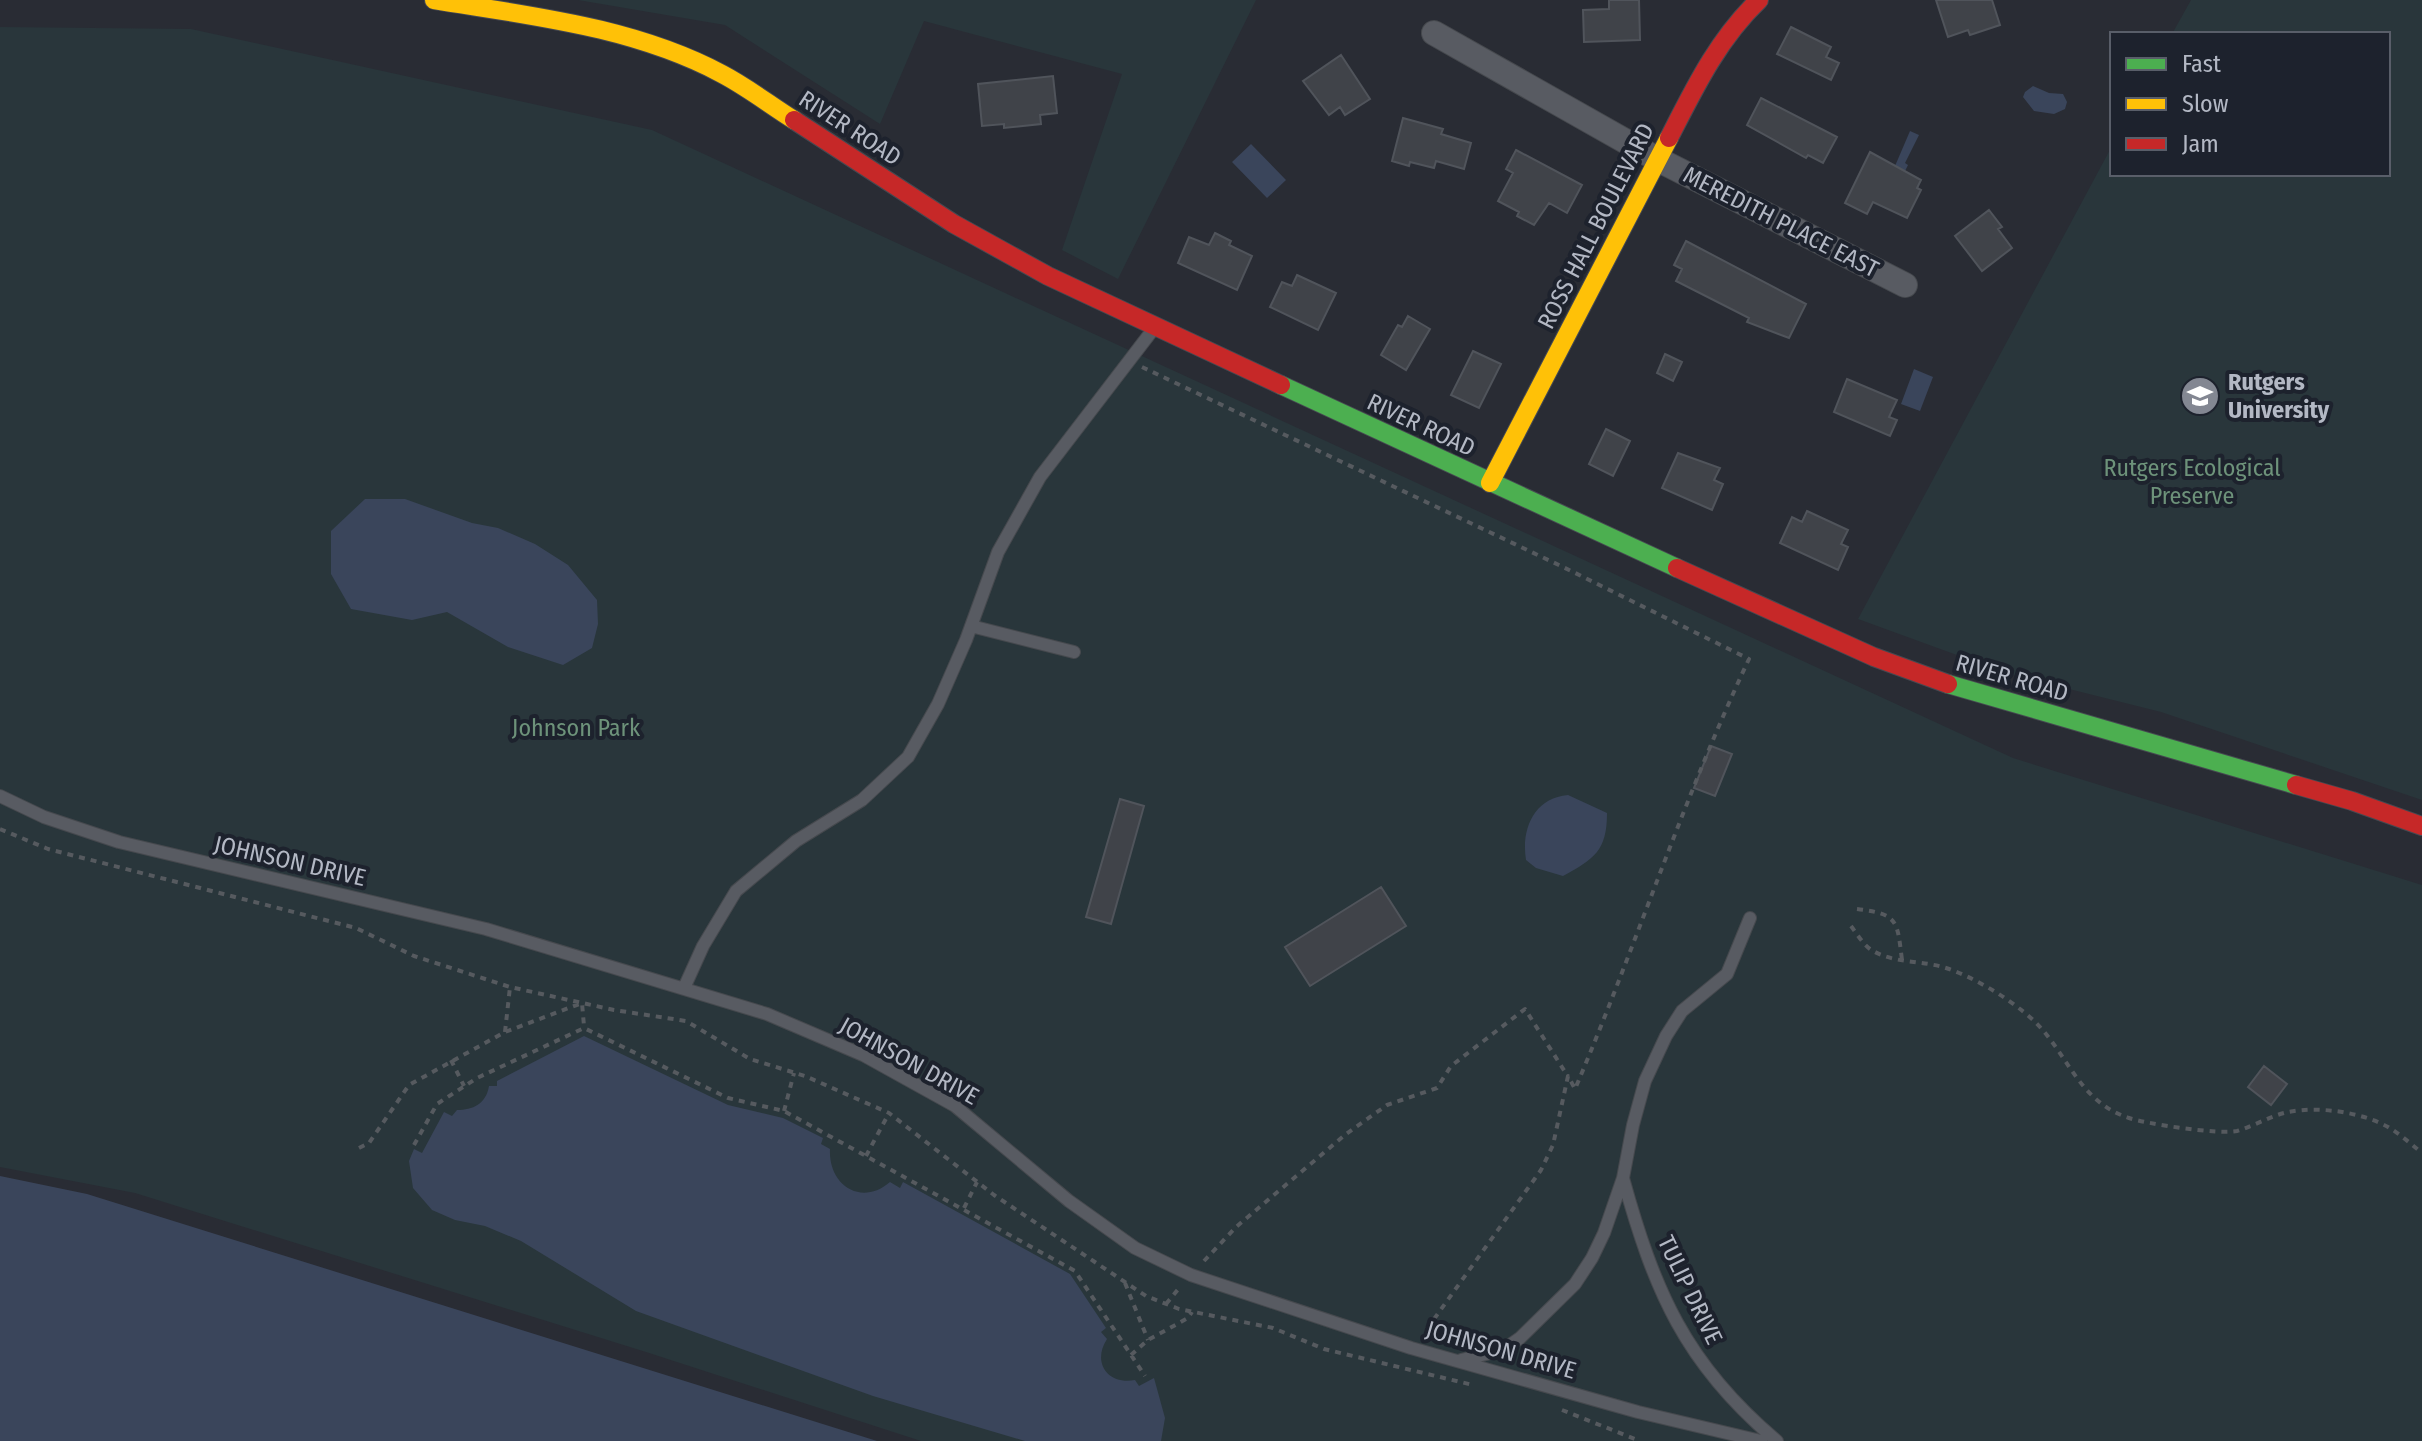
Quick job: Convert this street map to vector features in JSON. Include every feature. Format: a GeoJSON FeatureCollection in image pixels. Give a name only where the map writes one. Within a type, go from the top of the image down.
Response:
{"type":"FeatureCollection","features":[{"type":"Feature","properties":{"kind":"street","name":"RIVER ROAD"},"geometry":{"type":"LineString","coordinates":[[434,0],[558,20],[645,42],[722,74],[954,224],[1048,276],[1490,483],[1874,657],[1937,681],[2352,801],[2422,826]]}},
{"type":"Feature","properties":{"kind":"street","name":"ROSS HALL BOULEVARD"},"geometry":{"type":"LineString","coordinates":[[1490,483],[1705,68],[1740,18],[1759,0]]}},
{"type":"Feature","properties":{"kind":"street","name":"MEREDITH PLACE EAST"},"geometry":{"type":"LineString","coordinates":[[1434,33],[1657,159],[1905,285]]}},
{"type":"Feature","properties":{"kind":"lane"},"geometry":{"type":"LineString","coordinates":[[684,988],[703,946],[736,891],[796,841],[862,800],[908,757],[938,704],[998,552],[1040,477],[1155,327]]}},
{"type":"Feature","properties":{"kind":"lane"},"geometry":{"type":"LineString","coordinates":[[971,626],[1074,652]]}},
{"type":"Feature","properties":{"kind":"lane","name":"JOHNSON DRIVE"},"geometry":{"type":"LineString","coordinates":[[0,796],[44,817],[119,842],[486,929],[767,1014],[863,1055],[955,1106],[1069,1201],[1135,1248],[1191,1275],[1411,1348],[1638,1412],[1761,1441]]}},
{"type":"Feature","properties":{"kind":"lane","name":"TULIP DRIVE"},"geometry":{"type":"LineString","coordinates":[[1458,1361],[1503,1350],[1535,1325],[1575,1284],[1604,1233],[1623,1178],[1645,1081],[1666,1036],[1682,1011],[1727,974],[1750,918]]}},
{"type":"Feature","properties":{"kind":"lane","name":"TULIP DRIVE"},"geometry":{"type":"LineString","coordinates":[[1623,1178],[1640,1239],[1686,1341],[1720,1388],[1777,1441]]}},
{"type":"Feature","properties":{"kind":"path"},"geometry":{"type":"LineString","coordinates":[[1129,361],[1549,560],[1749,659],[1706,753],[1618,987],[1575,1089],[1525,1009],[1451,1066],[1437,1088],[1387,1105],[1346,1134],[1236,1227],[1199,1266]]}},
{"type":"Feature","properties":{"kind":"path"},"geometry":{"type":"LineString","coordinates":[[0,829],[48,849],[356,928],[414,956],[510,987],[686,1021],[750,1059],[794,1073],[889,1113],[994,1195],[1146,1296],[1192,1312],[1273,1328],[1324,1349],[1483,1388]]}},
{"type":"Feature","properties":{"kind":"path"},"geometry":{"type":"LineString","coordinates":[[1857,909],[1884,913],[1894,919],[1898,925],[1902,960]]}},
{"type":"Feature","properties":{"kind":"path"},"geometry":{"type":"LineString","coordinates":[[1851,926],[1868,948],[1883,956],[1945,968],[1972,979],[2026,1013],[2058,1047],[2075,1077],[2095,1102],[2129,1118],[2200,1130],[2234,1132],[2286,1113],[2314,1109],[2376,1121],[2422,1153]]}},
{"type":"Feature","properties":{"kind":"path"},"geometry":{"type":"LineString","coordinates":[[505,1032],[510,987]]}},
{"type":"Feature","properties":{"kind":"path"},"geometry":{"type":"LineString","coordinates":[[582,1003],[584,1028]]}},
{"type":"Feature","properties":{"kind":"path"},"geometry":{"type":"LineString","coordinates":[[359,1148],[369,1143],[409,1085],[505,1032],[582,1003]]}},
{"type":"Feature","properties":{"kind":"path"},"geometry":{"type":"LineString","coordinates":[[414,1145],[437,1104],[464,1086],[584,1028]]}},
{"type":"Feature","properties":{"kind":"path"},"geometry":{"type":"LineString","coordinates":[[584,1028],[728,1098],[784,1111],[1075,1271],[1145,1376]]}},
{"type":"Feature","properties":{"kind":"path"},"geometry":{"type":"LineString","coordinates":[[451,1060],[464,1086]]}},
{"type":"Feature","properties":{"kind":"path"},"geometry":{"type":"LineString","coordinates":[[784,1111],[794,1073]]}},
{"type":"Feature","properties":{"kind":"path"},"geometry":{"type":"LineString","coordinates":[[1395,1366],[1541,1170],[1553,1145],[1568,1076]]}},
{"type":"Feature","properties":{"kind":"path"},"geometry":{"type":"LineString","coordinates":[[866,1156],[889,1113]]}},
{"type":"Feature","properties":{"kind":"path"},"geometry":{"type":"LineString","coordinates":[[964,1209],[977,1182]]}},
{"type":"Feature","properties":{"kind":"path"},"geometry":{"type":"LineString","coordinates":[[1124,1281],[1148,1340]]}},
{"type":"Feature","properties":{"kind":"path"},"geometry":{"type":"LineString","coordinates":[[1166,1304],[1182,1286]]}},
{"type":"Feature","properties":{"kind":"path"},"geometry":{"type":"LineString","coordinates":[[1131,1355],[1148,1340],[1188,1318],[1192,1312]]}},
{"type":"Feature","properties":{"kind":"path"},"geometry":{"type":"LineString","coordinates":[[1554,1407],[1640,1441]]}},
{"type":"Feature","properties":{"kind":"green space"},"geometry":{"type":"Polygon","coordinates":[[[578,0],[1256,0],[1118,279],[1062,250],[1122,74],[924,21],[880,124],[725,25],[578,0]]]}},
{"type":"Feature","properties":{"kind":"green space","name":"Rutgers Ecological Preserve"},"geometry":{"type":"Polygon","coordinates":[[[2191,0],[2422,0],[2422,800],[2161,712],[2009,674],[1858,619],[2110,150],[2110,176],[2390,176],[2390,32],[2173,32],[2191,0]]]}},
{"type":"Feature","properties":{"kind":"green space","name":"Johnson Park"},"geometry":{"type":"Polygon","coordinates":[[[0,27],[191,29],[652,130],[2013,758],[2422,885],[2422,1441],[921,1441],[135,1193],[0,1167],[0,27]]]}},
{"type":"Feature","properties":{"kind":"water"},"geometry":{"type":"Polygon","coordinates":[[[2033,86],[2049,93],[2063,94],[2067,102],[2065,109],[2054,114],[2034,111],[2023,97],[2033,86]]]}},
{"type":"Feature","properties":{"kind":"water"},"geometry":{"type":"Polygon","coordinates":[[[1910,131],[1919,135],[1905,163],[1908,165],[1905,171],[1895,166],[1910,131]]]}},
{"type":"Feature","properties":{"kind":"water"},"geometry":{"type":"Polygon","coordinates":[[[1251,144],[1286,180],[1267,198],[1232,162],[1251,144]]]}},
{"type":"Feature","properties":{"kind":"water"},"geometry":{"type":"Polygon","coordinates":[[[1914,369],[1933,377],[1920,411],[1901,404],[1914,369]]]}},
{"type":"Feature","properties":{"kind":"water"},"geometry":{"type":"Polygon","coordinates":[[[365,499],[405,499],[472,523],[498,528],[535,544],[568,565],[597,600],[598,624],[592,648],[563,665],[508,647],[447,612],[412,620],[351,609],[331,574],[331,531],[365,499]]]}},
{"type":"Feature","properties":{"kind":"water"},"geometry":{"type":"Polygon","coordinates":[[[1568,795],[1607,813],[1604,836],[1597,852],[1563,876],[1536,868],[1526,860],[1525,848],[1528,827],[1538,809],[1556,797],[1568,795]]]}},
{"type":"Feature","properties":{"kind":"water"},"geometry":{"type":"Polygon","coordinates":[[[584,1036],[728,1105],[783,1118],[823,1138],[821,1144],[830,1149],[834,1173],[848,1188],[868,1192],[890,1182],[900,1188],[903,1182],[1070,1274],[1106,1328],[1101,1332],[1107,1339],[1101,1356],[1105,1370],[1117,1379],[1135,1380],[1139,1386],[1154,1378],[1165,1418],[1161,1441],[1025,1441],[873,1396],[636,1311],[521,1241],[432,1210],[413,1188],[409,1161],[414,1149],[422,1153],[444,1112],[452,1116],[457,1110],[478,1105],[489,1086],[497,1086],[497,1081],[584,1036]]]}},
{"type":"Feature","properties":{"kind":"water"},"geometry":{"type":"Polygon","coordinates":[[[0,1176],[87,1194],[877,1441],[0,1441],[0,1176]]]}},
{"type":"Feature","properties":{"kind":"building"},"geometry":{"type":"Polygon","coordinates":[[[1609,0],[1639,0],[1640,40],[1584,42],[1583,10],[1609,9],[1609,0]]]}},
{"type":"Feature","properties":{"kind":"building"},"geometry":{"type":"Polygon","coordinates":[[[1936,0],[1992,0],[2000,25],[1970,35],[1968,30],[1948,37],[1936,0]]]}},
{"type":"Feature","properties":{"kind":"building"},"geometry":{"type":"Polygon","coordinates":[[[1791,27],[1831,47],[1826,57],[1839,63],[1831,80],[1777,54],[1791,27]]]}},
{"type":"Feature","properties":{"kind":"building"},"geometry":{"type":"Polygon","coordinates":[[[1341,55],[1370,99],[1345,115],[1340,107],[1329,115],[1303,81],[1341,55]]]}},
{"type":"Feature","properties":{"kind":"building"},"geometry":{"type":"Polygon","coordinates":[[[1053,76],[1057,113],[1040,115],[1041,124],[1004,128],[1004,124],[982,126],[978,84],[1053,76]]]}},
{"type":"Feature","properties":{"kind":"building"},"geometry":{"type":"Polygon","coordinates":[[[1761,98],[1837,137],[1823,163],[1808,155],[1806,158],[1747,125],[1761,98]]]}},
{"type":"Feature","properties":{"kind":"building"},"geometry":{"type":"Polygon","coordinates":[[[1403,118],[1443,129],[1441,134],[1471,143],[1464,169],[1436,161],[1434,168],[1392,161],[1403,118]]]}},
{"type":"Feature","properties":{"kind":"building"},"geometry":{"type":"Polygon","coordinates":[[[1516,150],[1582,185],[1567,213],[1549,203],[1534,225],[1517,216],[1519,212],[1498,201],[1513,173],[1506,169],[1516,150]]]}},
{"type":"Feature","properties":{"kind":"building"},"geometry":{"type":"Polygon","coordinates":[[[1870,152],[1921,180],[1917,188],[1921,190],[1907,218],[1873,202],[1867,214],[1845,203],[1870,152]]]}},
{"type":"Feature","properties":{"kind":"building"},"geometry":{"type":"Polygon","coordinates":[[[1989,210],[2012,248],[1982,271],[1955,236],[1989,210]]]}},
{"type":"Feature","properties":{"kind":"building"},"geometry":{"type":"Polygon","coordinates":[[[1215,233],[1231,241],[1229,245],[1252,256],[1237,290],[1178,263],[1189,237],[1209,245],[1215,233]]]}},
{"type":"Feature","properties":{"kind":"building"},"geometry":{"type":"Polygon","coordinates":[[[1686,241],[1806,304],[1789,338],[1747,322],[1749,318],[1676,281],[1682,269],[1674,265],[1686,241]]]}},
{"type":"Feature","properties":{"kind":"building"},"geometry":{"type":"Polygon","coordinates":[[[1297,275],[1336,293],[1318,330],[1270,307],[1282,282],[1292,286],[1297,275]]]}},
{"type":"Feature","properties":{"kind":"building"},"geometry":{"type":"Polygon","coordinates":[[[1408,316],[1430,329],[1406,370],[1381,355],[1398,325],[1402,327],[1408,316]]]}},
{"type":"Feature","properties":{"kind":"building"},"geometry":{"type":"Polygon","coordinates":[[[1473,351],[1501,364],[1479,408],[1451,395],[1473,351]]]}},
{"type":"Feature","properties":{"kind":"building"},"geometry":{"type":"Polygon","coordinates":[[[1665,354],[1682,362],[1673,381],[1657,373],[1665,354]]]}},
{"type":"Feature","properties":{"kind":"building"},"geometry":{"type":"Polygon","coordinates":[[[1847,379],[1897,400],[1889,417],[1897,420],[1890,436],[1834,412],[1847,379]]]}},
{"type":"Feature","properties":{"kind":"building"},"geometry":{"type":"Polygon","coordinates":[[[1606,429],[1630,441],[1613,476],[1589,464],[1606,429]]]}},
{"type":"Feature","properties":{"kind":"building"},"geometry":{"type":"Polygon","coordinates":[[[1678,453],[1720,468],[1714,480],[1723,484],[1712,510],[1662,488],[1678,453]]]}},
{"type":"Feature","properties":{"kind":"building"},"geometry":{"type":"Polygon","coordinates":[[[1807,511],[1848,530],[1841,544],[1848,547],[1838,570],[1780,543],[1792,517],[1802,522],[1807,511]]]}},
{"type":"Feature","properties":{"kind":"building"},"geometry":{"type":"Polygon","coordinates":[[[1711,746],[1732,754],[1715,796],[1694,788],[1711,746]]]}},
{"type":"Feature","properties":{"kind":"building"},"geometry":{"type":"Polygon","coordinates":[[[1120,799],[1144,806],[1111,924],[1086,917],[1120,799]]]}},
{"type":"Feature","properties":{"kind":"building"},"geometry":{"type":"Polygon","coordinates":[[[1381,887],[1406,926],[1310,986],[1285,947],[1381,887]]]}},
{"type":"Feature","properties":{"kind":"building"},"geometry":{"type":"Polygon","coordinates":[[[2264,1066],[2287,1084],[2271,1105],[2248,1087],[2264,1066]]]}},
{"type":"Feature","properties":{"kind":"traffic: fast"},"geometry":{"type":"LineString","coordinates":[[1281,385],[1677,568]]}},
{"type":"Feature","properties":{"kind":"traffic: fast"},"geometry":{"type":"LineString","coordinates":[[1948,684],[2296,785]]}},
{"type":"Feature","properties":{"kind":"traffic: slow"},"geometry":{"type":"LineString","coordinates":[[434,0],[581,25],[654,45],[722,74],[794,120]]}},
{"type":"Feature","properties":{"kind":"traffic: slow"},"geometry":{"type":"LineString","coordinates":[[1490,483],[1669,138]]}},
{"type":"Feature","properties":{"kind":"traffic: jam"},"geometry":{"type":"LineString","coordinates":[[1669,138],[1719,48],[1759,0]]}},
{"type":"Feature","properties":{"kind":"traffic: jam"},"geometry":{"type":"LineString","coordinates":[[794,120],[954,224],[1048,276],[1281,385]]}},
{"type":"Feature","properties":{"kind":"traffic: jam"},"geometry":{"type":"LineString","coordinates":[[1677,568],[1874,657],[1948,684]]}},
{"type":"Feature","properties":{"kind":"traffic: jam"},"geometry":{"type":"LineString","coordinates":[[2296,785],[2422,826]]}},
{"type":"Feature","properties":{"kind":"place","name":"Rutgers University"},"geometry":{"type":"Point","coordinates":[2200,396]}}]}
